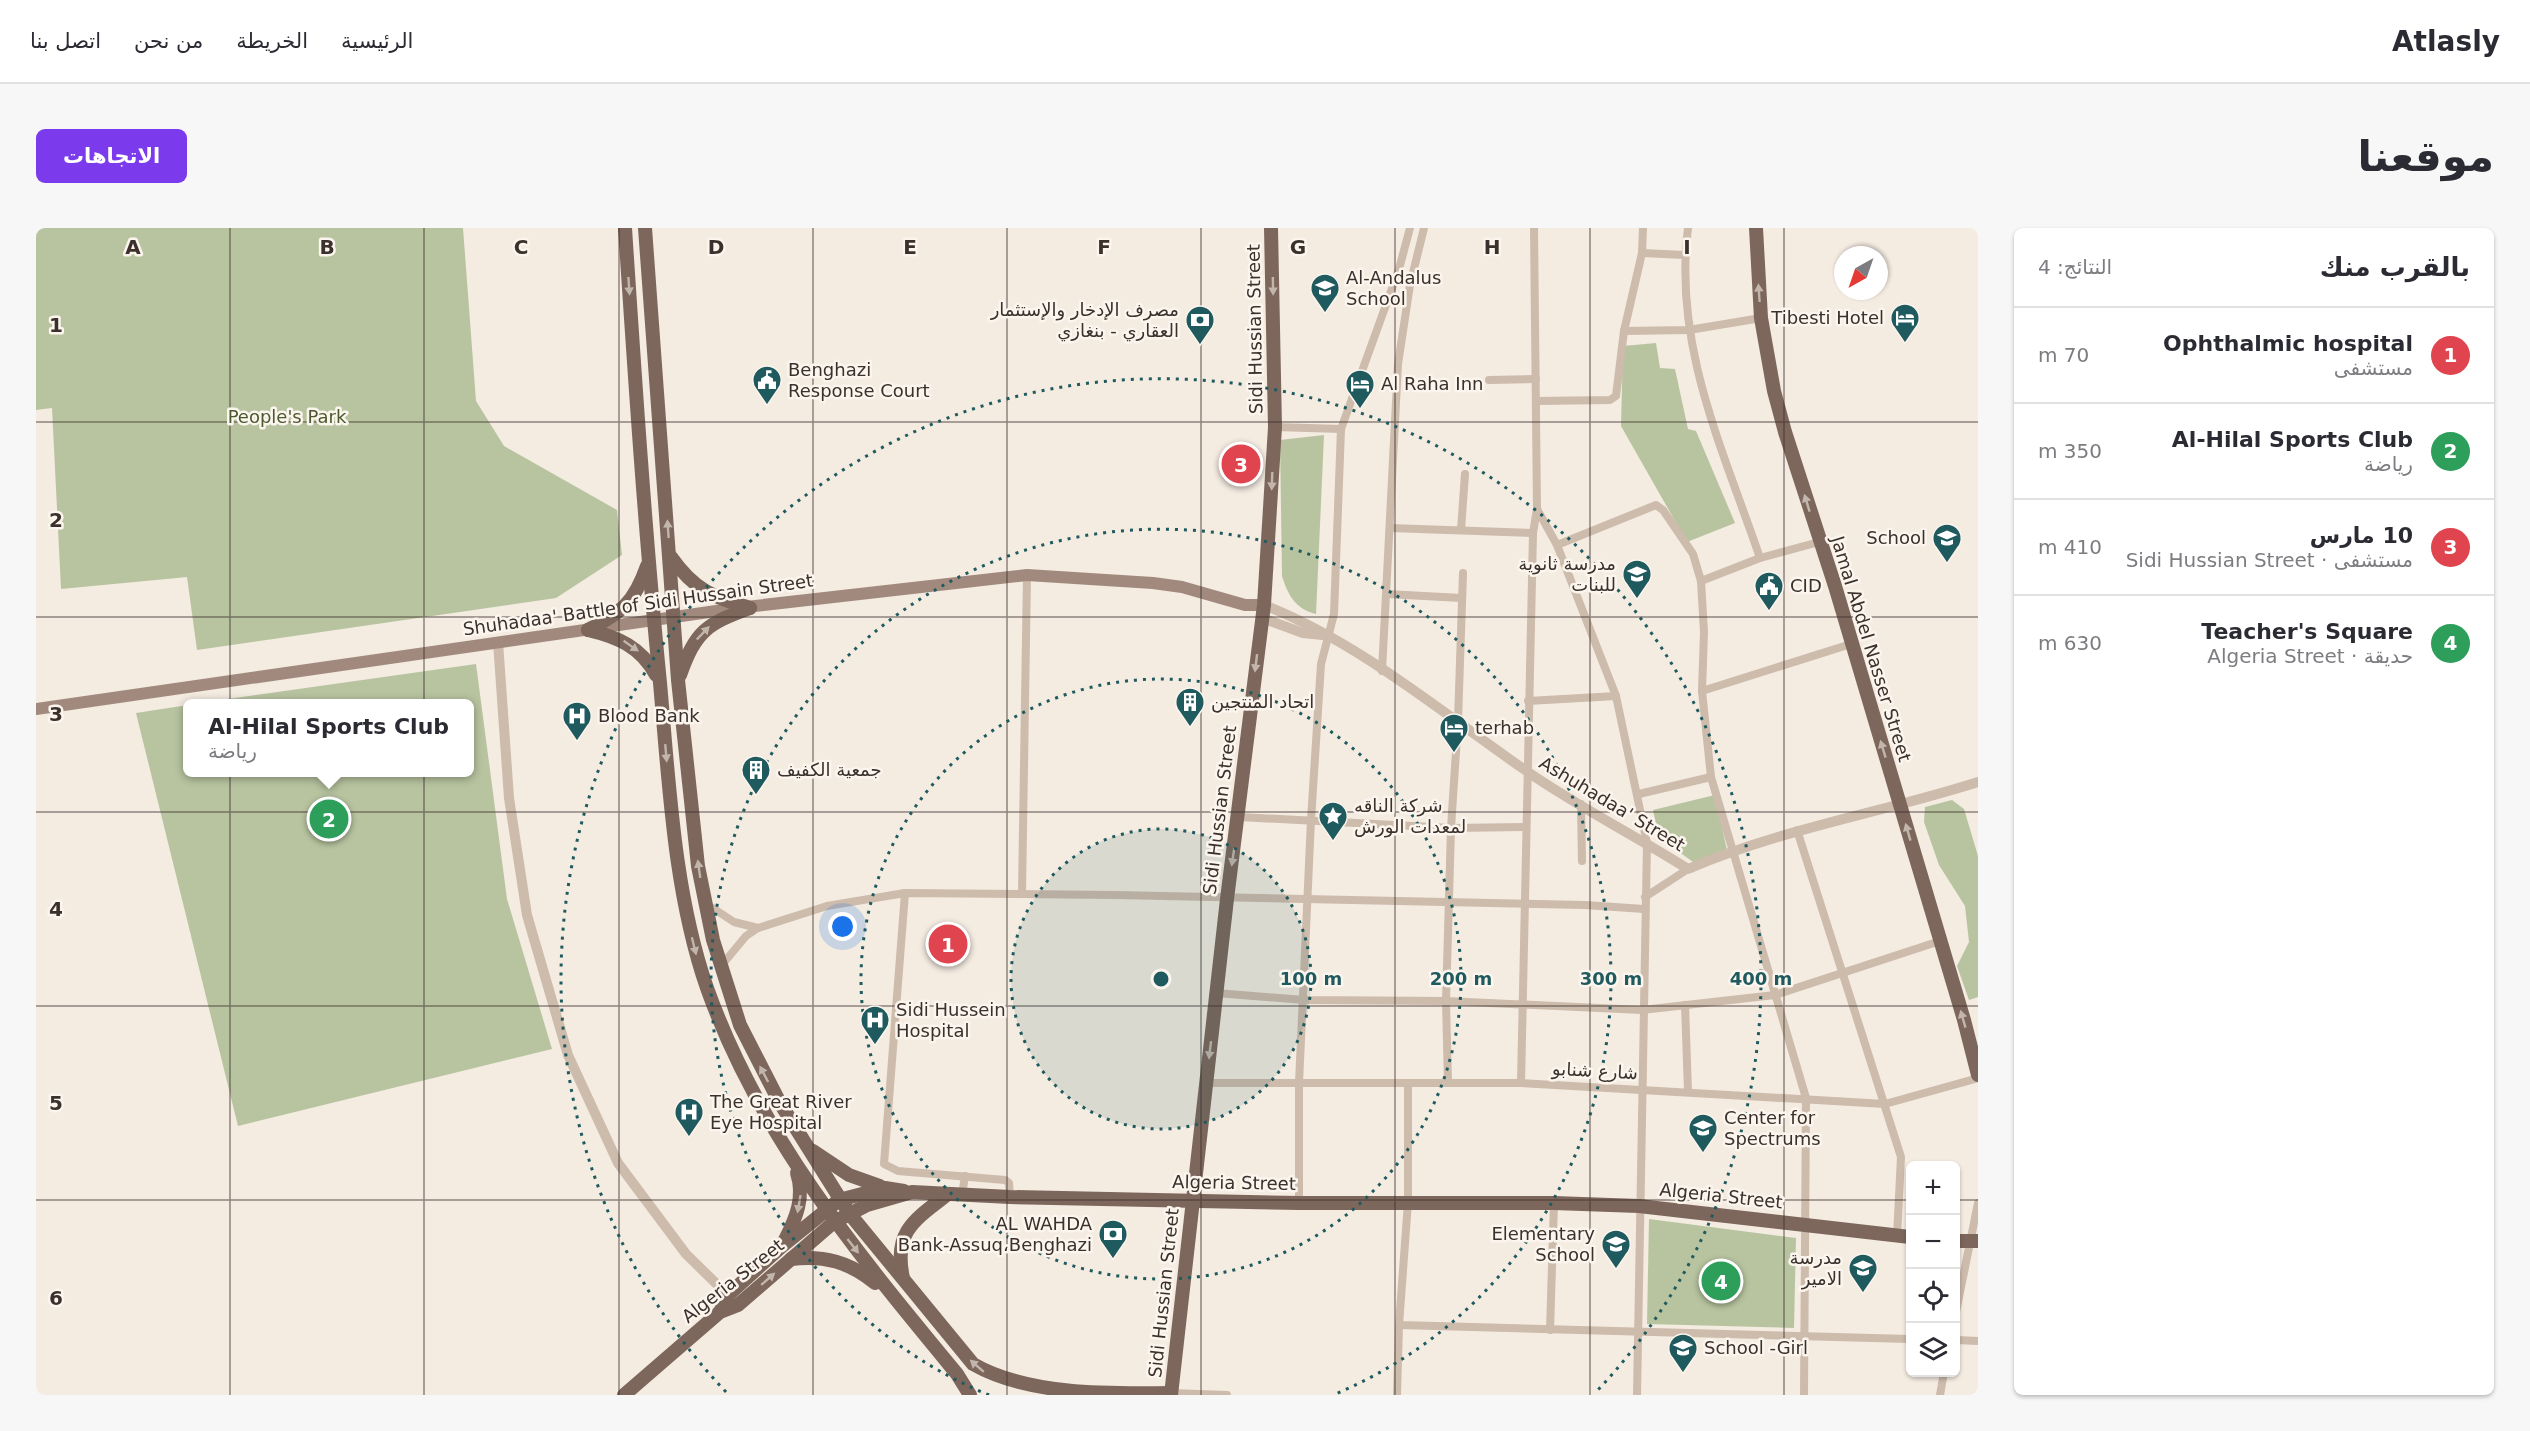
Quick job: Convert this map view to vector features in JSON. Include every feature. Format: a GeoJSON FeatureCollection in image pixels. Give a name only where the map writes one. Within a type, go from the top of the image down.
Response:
{"type":"FeatureCollection","features":[{"type":"Feature","properties":{"kind":"main road"},"geometry":{"type":"LineString","coordinates":[[625,228],[653,621],[668,780],[694,947],[725,1032],[751,1086],[793,1159],[834,1222],[893,1298],[957,1374],[969,1395]]}},
{"type":"Feature","properties":{"kind":"main road"},"geometry":{"type":"LineString","coordinates":[[645,228],[678,680],[704,902],[740,1025],[760,1068],[839,1200],[973,1364],[1025,1394],[1172,1394]]}},
{"type":"Feature","properties":{"kind":"main road","name":"Sidi Hussian Street"},"geometry":{"type":"LineString","coordinates":[[1172,1394],[1216,993],[1263,611],[1275,427],[1271,228]]}},
{"type":"Feature","properties":{"kind":"main road","name":"Jamal Abdel Nasser Street"},"geometry":{"type":"LineString","coordinates":[[1756,228],[1761,318],[1774,391],[1900,806],[1978,1076]]}},
{"type":"Feature","properties":{"kind":"main road"},"geometry":{"type":"LineString","coordinates":[[670,555],[685,577],[698,589],[750,608]]}},
{"type":"Feature","properties":{"kind":"main road"},"geometry":{"type":"LineString","coordinates":[[588,630],[616,615],[631,601],[650,558]]}},
{"type":"Feature","properties":{"kind":"main road","name":"Shuhadaa' Battle of Sidi Hussain Street"},"geometry":{"type":"LineString","coordinates":[[36,709],[498,642],[1027,574],[1182,587],[1263,611]]}},
{"type":"Feature","properties":{"kind":"main road"},"geometry":{"type":"LineString","coordinates":[[678,680],[690,649],[707,628],[717,620],[750,608]]}},
{"type":"Feature","properties":{"kind":"main road"},"geometry":{"type":"LineString","coordinates":[[588,630],[627,642],[650,664],[660,681]]}},
{"type":"Feature","properties":{"kind":"main road"},"geometry":{"type":"LineString","coordinates":[[807,1146],[849,1175],[885,1188],[912,1192]]}},
{"type":"Feature","properties":{"kind":"main road"},"geometry":{"type":"LineString","coordinates":[[782,1246],[798,1210],[801,1195],[793,1159]]}},
{"type":"Feature","properties":{"kind":"main road"},"geometry":{"type":"LineString","coordinates":[[720,1312],[728,1294],[839,1200],[885,1188]]}},
{"type":"Feature","properties":{"kind":"main road","name":"Algeria Street"},"geometry":{"type":"LineString","coordinates":[[624,1395],[720,1312],[738,1305],[834,1222],[867,1205],[912,1192],[1010,1197],[1299,1203],[1554,1203],[1639,1206],[1904,1236]]}},
{"type":"Feature","properties":{"kind":"main road"},"geometry":{"type":"LineString","coordinates":[[903,1280],[899,1261],[902,1239],[914,1222],[948,1194]]}},
{"type":"Feature","properties":{"kind":"main road"},"geometry":{"type":"LineString","coordinates":[[791,1259],[820,1257],[848,1265],[864,1274],[893,1298]]}},
{"type":"Feature","properties":{"kind":"street"},"geometry":{"type":"LineString","coordinates":[[1299,1203],[1299,1083],[1311,820],[1321,664],[1334,614],[1341,429],[1399,269],[1410,228]]}},
{"type":"Feature","properties":{"kind":"street"},"geometry":{"type":"LineString","coordinates":[[1382,671],[1388,594],[1398,364],[1410,285],[1424,228]]}},
{"type":"Feature","properties":{"kind":"street"},"geometry":{"type":"LineString","coordinates":[[1521,1083],[1526,771],[1533,533],[1537,509],[1534,228]]}},
{"type":"Feature","properties":{"kind":"street"},"geometry":{"type":"LineString","coordinates":[[1536,401],[1614,398],[1624,331],[1642,253],[1643,228]]}},
{"type":"Feature","properties":{"kind":"street"},"geometry":{"type":"LineString","coordinates":[[1688,228],[1685,255],[1689,330],[1696,371],[1708,414],[1760,558]]}},
{"type":"Feature","properties":{"kind":"street"},"geometry":{"type":"LineString","coordinates":[[1642,253],[1685,255]]}},
{"type":"Feature","properties":{"kind":"street"},"geometry":{"type":"LineString","coordinates":[[1624,331],[1689,330],[1761,318]]}},
{"type":"Feature","properties":{"kind":"street"},"geometry":{"type":"LineString","coordinates":[[1489,380],[1536,379]]}},
{"type":"Feature","properties":{"kind":"street"},"geometry":{"type":"LineString","coordinates":[[1275,427],[1341,429]]}},
{"type":"Feature","properties":{"kind":"street"},"geometry":{"type":"LineString","coordinates":[[1461,530],[1465,474]]}},
{"type":"Feature","properties":{"kind":"street"},"geometry":{"type":"LineString","coordinates":[[1557,545],[1656,505],[1663,510],[1693,555],[1701,581],[1704,632],[1702,691],[1711,777],[1731,851],[1759,936],[1806,1098],[1804,1395]]}},
{"type":"Feature","properties":{"kind":"street"},"geometry":{"type":"LineString","coordinates":[[1537,509],[1557,545],[1616,696],[1639,794],[1647,843],[1642,1010],[1643,1090],[1637,1395]]}},
{"type":"Feature","properties":{"kind":"street"},"geometry":{"type":"LineString","coordinates":[[1390,528],[1533,533]]}},
{"type":"Feature","properties":{"kind":"street"},"geometry":{"type":"LineString","coordinates":[[1701,581],[1760,558],[1819,542]]}},
{"type":"Feature","properties":{"kind":"street"},"geometry":{"type":"LineString","coordinates":[[1448,1083],[1446,1001],[1462,573]]}},
{"type":"Feature","properties":{"kind":"street"},"geometry":{"type":"LineString","coordinates":[[1022,893],[1027,574]]}},
{"type":"Feature","properties":{"kind":"street"},"geometry":{"type":"LineString","coordinates":[[1388,594],[1461,598]]}},
{"type":"Feature","properties":{"kind":"street","name":"Shuhadaa' Battle of Sidi Hussain Street"},"geometry":{"type":"LineString","coordinates":[[1263,611],[1300,619],[1329,636]]}},
{"type":"Feature","properties":{"kind":"street","name":"Ashuhadaa' Street"},"geometry":{"type":"LineString","coordinates":[[1329,636],[1458,721],[1526,771],[1688,869],[1731,851],[1797,830],[1900,806],[1978,782]]}},
{"type":"Feature","properties":{"kind":"street"},"geometry":{"type":"LineString","coordinates":[[498,642],[509,798],[527,915],[568,1055],[618,1163],[686,1254],[738,1305]]}},
{"type":"Feature","properties":{"kind":"street"},"geometry":{"type":"LineString","coordinates":[[1702,691],[1851,644]]}},
{"type":"Feature","properties":{"kind":"street"},"geometry":{"type":"LineString","coordinates":[[1528,701],[1616,696]]}},
{"type":"Feature","properties":{"kind":"street"},"geometry":{"type":"LineString","coordinates":[[1639,794],[1711,777]]}},
{"type":"Feature","properties":{"kind":"street"},"geometry":{"type":"LineString","coordinates":[[1581,804],[1582,861]]}},
{"type":"Feature","properties":{"kind":"street"},"geometry":{"type":"LineString","coordinates":[[1239,817],[1451,828],[1525,827]]}},
{"type":"Feature","properties":{"kind":"street"},"geometry":{"type":"LineString","coordinates":[[1797,830],[1901,1157],[1904,1236]]}},
{"type":"Feature","properties":{"kind":"street"},"geometry":{"type":"LineString","coordinates":[[1645,897],[1688,869]]}},
{"type":"Feature","properties":{"kind":"street"},"geometry":{"type":"LineString","coordinates":[[905,893],[884,1164],[898,1171],[1005,1180],[1010,1183],[1010,1197]]}},
{"type":"Feature","properties":{"kind":"street"},"geometry":{"type":"LineString","coordinates":[[721,966],[746,936],[758,928],[827,906],[905,893],[1022,893],[1644,909]]}},
{"type":"Feature","properties":{"kind":"street"},"geometry":{"type":"LineString","coordinates":[[704,902],[734,922],[758,928]]}},
{"type":"Feature","properties":{"kind":"street"},"geometry":{"type":"LineString","coordinates":[[1216,993],[1304,1000],[1446,1001],[1642,1010],[1775,995],[1940,941]]}},
{"type":"Feature","properties":{"kind":"street"},"geometry":{"type":"LineString","coordinates":[[1684,1005],[1688,1091]]}},
{"type":"Feature","properties":{"kind":"street","name":"شارع شنابو"},"geometry":{"type":"LineString","coordinates":[[1206,1083],[1521,1083],[1885,1104],[1978,1076]]}},
{"type":"Feature","properties":{"kind":"street"},"geometry":{"type":"LineString","coordinates":[[1397,1395],[1399,1325],[1408,1203],[1408,1084]]}},
{"type":"Feature","properties":{"kind":"street"},"geometry":{"type":"LineString","coordinates":[[962,1195],[965,1176]]}},
{"type":"Feature","properties":{"kind":"street"},"geometry":{"type":"LineString","coordinates":[[1550,1330],[1554,1203]]}},
{"type":"Feature","properties":{"kind":"street"},"geometry":{"type":"LineString","coordinates":[[1960,1286],[1967,1241],[1978,1203]]}},
{"type":"Feature","properties":{"kind":"street"},"geometry":{"type":"LineString","coordinates":[[1399,1325],[1906,1339]]}},
{"type":"Feature","properties":{"kind":"street"},"geometry":{"type":"LineString","coordinates":[[1960,1340],[1978,1341]]}},
{"type":"Feature","properties":{"kind":"street"},"geometry":{"type":"LineString","coordinates":[[1940,1395],[1943,1377]]}},
{"type":"Feature","properties":{"kind":"street"},"geometry":{"type":"LineString","coordinates":[[1172,1394],[1227,1395]]}},
{"type":"Feature","properties":{"kind":"green space","name":"People's Park"},"geometry":{"type":"Polygon","coordinates":[[[36,228],[463,228],[476,401],[504,446],[617,510],[622,555],[556,598],[197,650],[187,577],[61,589],[52,408],[36,410],[36,228]]]}},
{"type":"Feature","properties":{"kind":"green space"},"geometry":{"type":"Polygon","coordinates":[[[1656,343],[1660,368],[1675,369],[1688,429],[1696,431],[1735,523],[1687,542],[1621,426],[1623,346],[1656,343]]]}},
{"type":"Feature","properties":{"kind":"green space"},"geometry":{"type":"Polygon","coordinates":[[[1324,435],[1316,614],[1303,609],[1293,600],[1282,576],[1280,440],[1324,435]]]}},
{"type":"Feature","properties":{"kind":"green space"},"geometry":{"type":"Polygon","coordinates":[[[476,664],[507,899],[552,1049],[238,1126],[136,713],[183,706],[183,777],[474,777],[474,699],[227,699],[476,664]]]}},
{"type":"Feature","properties":{"kind":"green space"},"geometry":{"type":"Polygon","coordinates":[[[1715,795],[1728,855],[1693,862],[1659,837],[1653,810],[1715,795]]]}},
{"type":"Feature","properties":{"kind":"green space"},"geometry":{"type":"Polygon","coordinates":[[[1952,800],[1964,809],[1978,856],[1978,997],[1969,1000],[1957,966],[1969,942],[1965,906],[1939,865],[1924,822],[1925,807],[1952,800]]]}},
{"type":"Feature","properties":{"kind":"green space"},"geometry":{"type":"Polygon","coordinates":[[[1649,1219],[1796,1238],[1794,1328],[1647,1324],[1649,1219]]]}},
{"type":"Feature","properties":{"kind":"place","name":"Al-Andalus School"},"geometry":{"type":"Point","coordinates":[1325,314]}},
{"type":"Feature","properties":{"kind":"place","name":"Tibesti Hotel"},"geometry":{"type":"Point","coordinates":[1905,344]}},
{"type":"Feature","properties":{"kind":"place","name":"مصرف الإدخار والإستثمار العقاري - بنغازي"},"geometry":{"type":"Point","coordinates":[1200,346]}},
{"type":"Feature","properties":{"kind":"place","name":"Benghazi Response Court"},"geometry":{"type":"Point","coordinates":[767,406]}},
{"type":"Feature","properties":{"kind":"place","name":"Al Raha Inn"},"geometry":{"type":"Point","coordinates":[1360,410]}},
{"type":"Feature","properties":{"kind":"place","name":"10 مارس"},"geometry":{"type":"Point","coordinates":[1241,464]}},
{"type":"Feature","properties":{"kind":"place","name":"School"},"geometry":{"type":"Point","coordinates":[1947,564]}},
{"type":"Feature","properties":{"kind":"place","name":"مدرسة ثانوية للبنات"},"geometry":{"type":"Point","coordinates":[1637,600]}},
{"type":"Feature","properties":{"kind":"place","name":"CID"},"geometry":{"type":"Point","coordinates":[1769,612]}},
{"type":"Feature","properties":{"kind":"place","name":"اتحاد المنتجين"},"geometry":{"type":"Point","coordinates":[1190,728]}},
{"type":"Feature","properties":{"kind":"place","name":"Blood Bank"},"geometry":{"type":"Point","coordinates":[577,742]}},
{"type":"Feature","properties":{"kind":"place","name":"terhab"},"geometry":{"type":"Point","coordinates":[1454,754]}},
{"type":"Feature","properties":{"kind":"place","name":"جمعية الكفيف"},"geometry":{"type":"Point","coordinates":[756,796]}},
{"type":"Feature","properties":{"kind":"place","name":"Al-Hilal Sports Club"},"geometry":{"type":"Point","coordinates":[329,819]}},
{"type":"Feature","properties":{"kind":"place","name":"شركة الناقه لمعدات الورش"},"geometry":{"type":"Point","coordinates":[1333,842]}},
{"type":"Feature","properties":{"kind":"place","name":"Ophthalmic hospital"},"geometry":{"type":"Point","coordinates":[948,944]}},
{"type":"Feature","properties":{"kind":"place","name":"Sidi Hussein Hospital"},"geometry":{"type":"Point","coordinates":[875,1046]}},
{"type":"Feature","properties":{"kind":"place","name":"The Great River Eye Hospital"},"geometry":{"type":"Point","coordinates":[689,1138]}},
{"type":"Feature","properties":{"kind":"place","name":"Center for Spectrums"},"geometry":{"type":"Point","coordinates":[1703,1154]}},
{"type":"Feature","properties":{"kind":"place","name":"AL WAHDA Bank-Assuq،Benghazi"},"geometry":{"type":"Point","coordinates":[1113,1260]}},
{"type":"Feature","properties":{"kind":"place","name":"Elementary School"},"geometry":{"type":"Point","coordinates":[1616,1270]}},
{"type":"Feature","properties":{"kind":"place","name":"Teacher's Square"},"geometry":{"type":"Point","coordinates":[1721,1281]}},
{"type":"Feature","properties":{"kind":"place","name":"مدرسة الامير"},"geometry":{"type":"Point","coordinates":[1863,1294]}},
{"type":"Feature","properties":{"kind":"place","name":"School -Girl"},"geometry":{"type":"Point","coordinates":[1683,1374]}}]}
